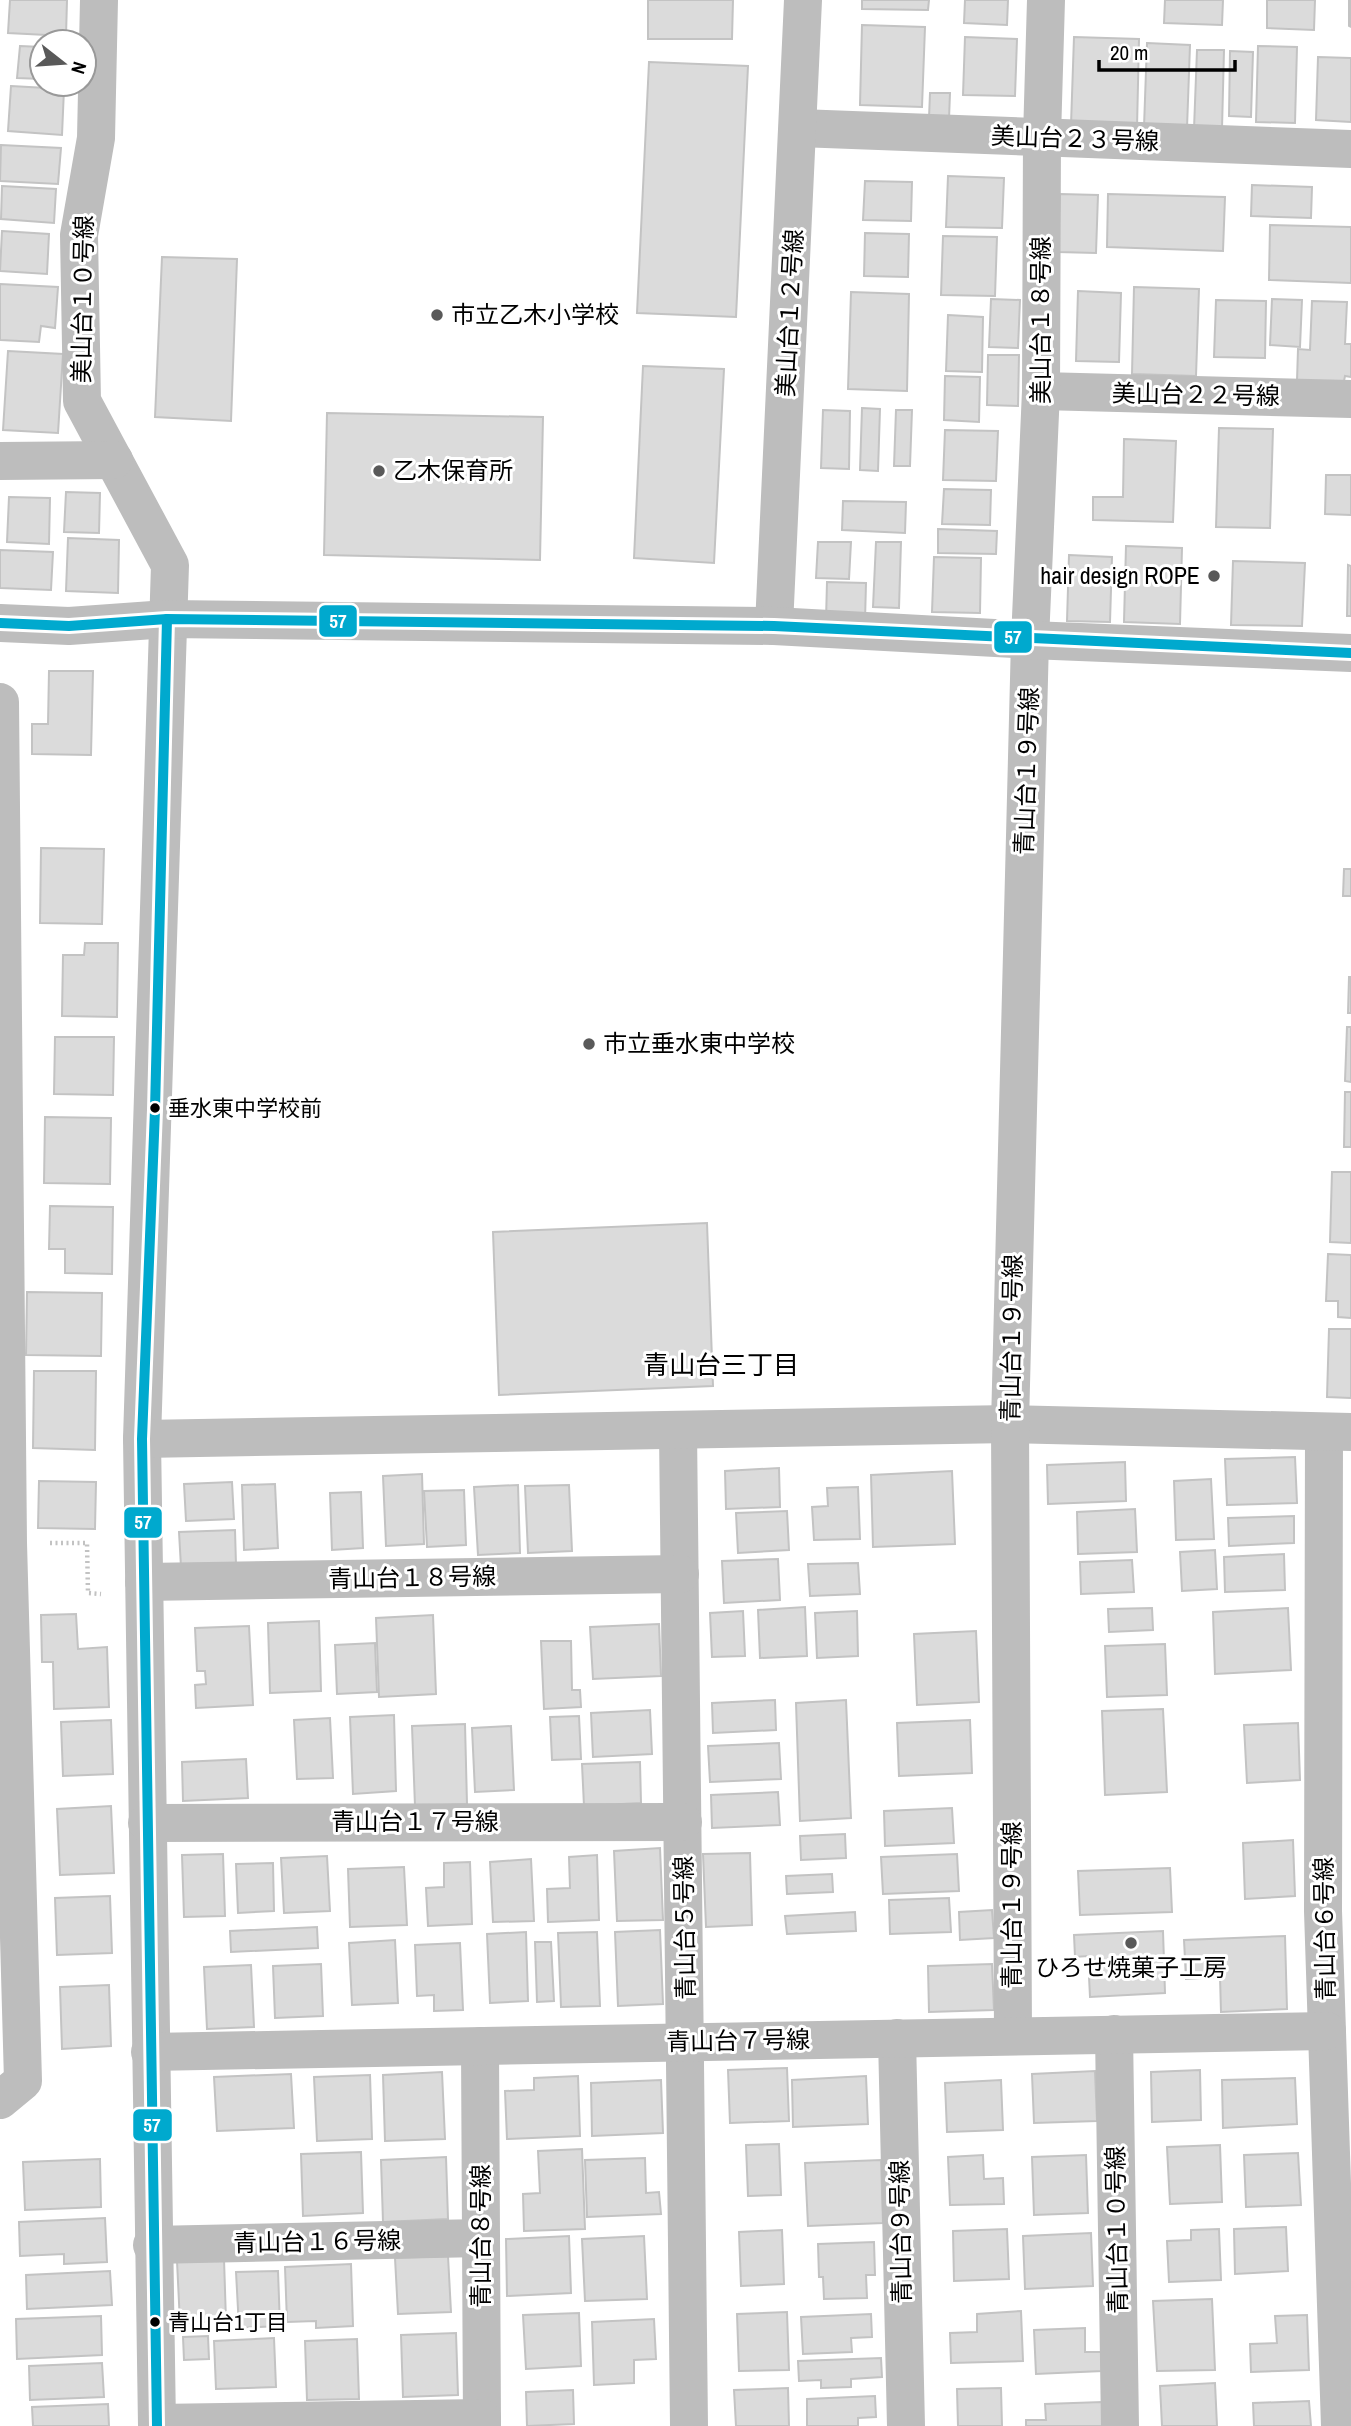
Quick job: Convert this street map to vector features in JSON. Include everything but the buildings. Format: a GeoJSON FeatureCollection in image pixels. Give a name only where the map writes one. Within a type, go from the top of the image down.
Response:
{"type":"FeatureCollection","features":[{"type":"Feature","properties":{"kind":"street","name":"美山台１０号線"},"geometry":{"type":"LineString","coordinates":[[99,0],[96,138],[79,235],[82,401],[170,565],[155,1110],[142,1439],[152,2245],[157,2425]]}},
{"type":"Feature","properties":{"kind":"street","name":"美山台１２号線"},"geometry":{"type":"LineString","coordinates":[[774,626],[803,0]]}},
{"type":"Feature","properties":{"kind":"street","name":"美山台１８号線"},"geometry":{"type":"LineString","coordinates":[[1030,640],[1041,391],[1042,137],[1046,0]]}},
{"type":"Feature","properties":{"kind":"street","name":"美山台２３号線"},"geometry":{"type":"LineString","coordinates":[[799,128],[1351,149]]}},
{"type":"Feature","properties":{"kind":"street","name":"美山台２２号線"},"geometry":{"type":"LineString","coordinates":[[1041,391],[1351,399]]}},
{"type":"Feature","properties":{"kind":"street"},"geometry":{"type":"LineString","coordinates":[[0,461],[114,460]]}},
{"type":"Feature","properties":{"kind":"street"},"geometry":{"type":"LineString","coordinates":[[0,623],[69,626],[167,619],[774,626],[1351,653]]}},
{"type":"Feature","properties":{"kind":"street","name":"青山台１９号線"},"geometry":{"type":"LineString","coordinates":[[1013,2036],[1010,1424],[1030,640]]}},
{"type":"Feature","properties":{"kind":"street"},"geometry":{"type":"LineString","coordinates":[[0,702],[8,1544],[23,2081],[0,2100]]}},
{"type":"Feature","properties":{"kind":"street"},"geometry":{"type":"LineString","coordinates":[[142,1439],[1010,1424],[1338,1432]]}},
{"type":"Feature","properties":{"kind":"street","name":"青山台５号線"},"geometry":{"type":"LineString","coordinates":[[678,1430],[689,2426]]}},
{"type":"Feature","properties":{"kind":"street","name":"青山台６号線"},"geometry":{"type":"LineString","coordinates":[[1338,1432],[1323,1911],[1339,2426]]}},
{"type":"Feature","properties":{"kind":"street","name":"青山台１８号線"},"geometry":{"type":"LineString","coordinates":[[144,1589],[680,1574]]}},
{"type":"Feature","properties":{"kind":"street","name":"青山台１７号線"},"geometry":{"type":"LineString","coordinates":[[147,1823],[683,1822]]}},
{"type":"Feature","properties":{"kind":"street","name":"青山台７号線"},"geometry":{"type":"LineString","coordinates":[[150,2052],[1327,2031]]}},
{"type":"Feature","properties":{"kind":"street","name":"青山台１０号線"},"geometry":{"type":"LineString","coordinates":[[1114,2034],[1120,2426]]}},
{"type":"Feature","properties":{"kind":"street","name":"青山台９号線"},"geometry":{"type":"LineString","coordinates":[[897,2038],[906,2426]]}},
{"type":"Feature","properties":{"kind":"street","name":"青山台８号線"},"geometry":{"type":"LineString","coordinates":[[480,2046],[482,2422]]}},
{"type":"Feature","properties":{"kind":"street","name":"青山台１６号線"},"geometry":{"type":"LineString","coordinates":[[152,2245],[481,2238]]}},
{"type":"Feature","properties":{"kind":"street"},"geometry":{"type":"LineString","coordinates":[[157,2425],[482,2422]]}},
{"type":"Feature","properties":{"kind":"path"},"geometry":{"type":"LineString","coordinates":[[8,1544],[87,1543],[88,1593],[144,1589]]}},
{"type":"Feature","properties":{"kind":"transit line","name":"57"},"geometry":{"type":"LineString","coordinates":[[0,623],[69,626],[167,619],[774,626],[1351,653]]}},
{"type":"Feature","properties":{"kind":"transit line","name":"57"},"geometry":{"type":"LineString","coordinates":[[157,2426],[142,1439],[155,1110],[167,619]]}},
{"type":"Feature","properties":{"kind":"place","name":"市立乙木小学校"},"geometry":{"type":"Point","coordinates":[437,315]}},
{"type":"Feature","properties":{"kind":"place","name":"乙木保育所"},"geometry":{"type":"Point","coordinates":[379,471]}},
{"type":"Feature","properties":{"kind":"place","name":"hair design ROPE"},"geometry":{"type":"Point","coordinates":[1214,576]}},
{"type":"Feature","properties":{"kind":"place","name":"市立垂水東中学校"},"geometry":{"type":"Point","coordinates":[589,1044]}},
{"type":"Feature","properties":{"kind":"place","name":"垂水東中学校前"},"geometry":{"type":"Point","coordinates":[155,1108]}},
{"type":"Feature","properties":{"kind":"place","name":"ひろせ焼菓子工房"},"geometry":{"type":"Point","coordinates":[1131,1943]}},
{"type":"Feature","properties":{"kind":"place","name":"青山台1丁目"},"geometry":{"type":"Point","coordinates":[155,2322]}},
{"type":"Feature","properties":{"kind":"district","name":"青山台三丁目"},"geometry":{"type":"Point","coordinates":[721,1365]}}]}
